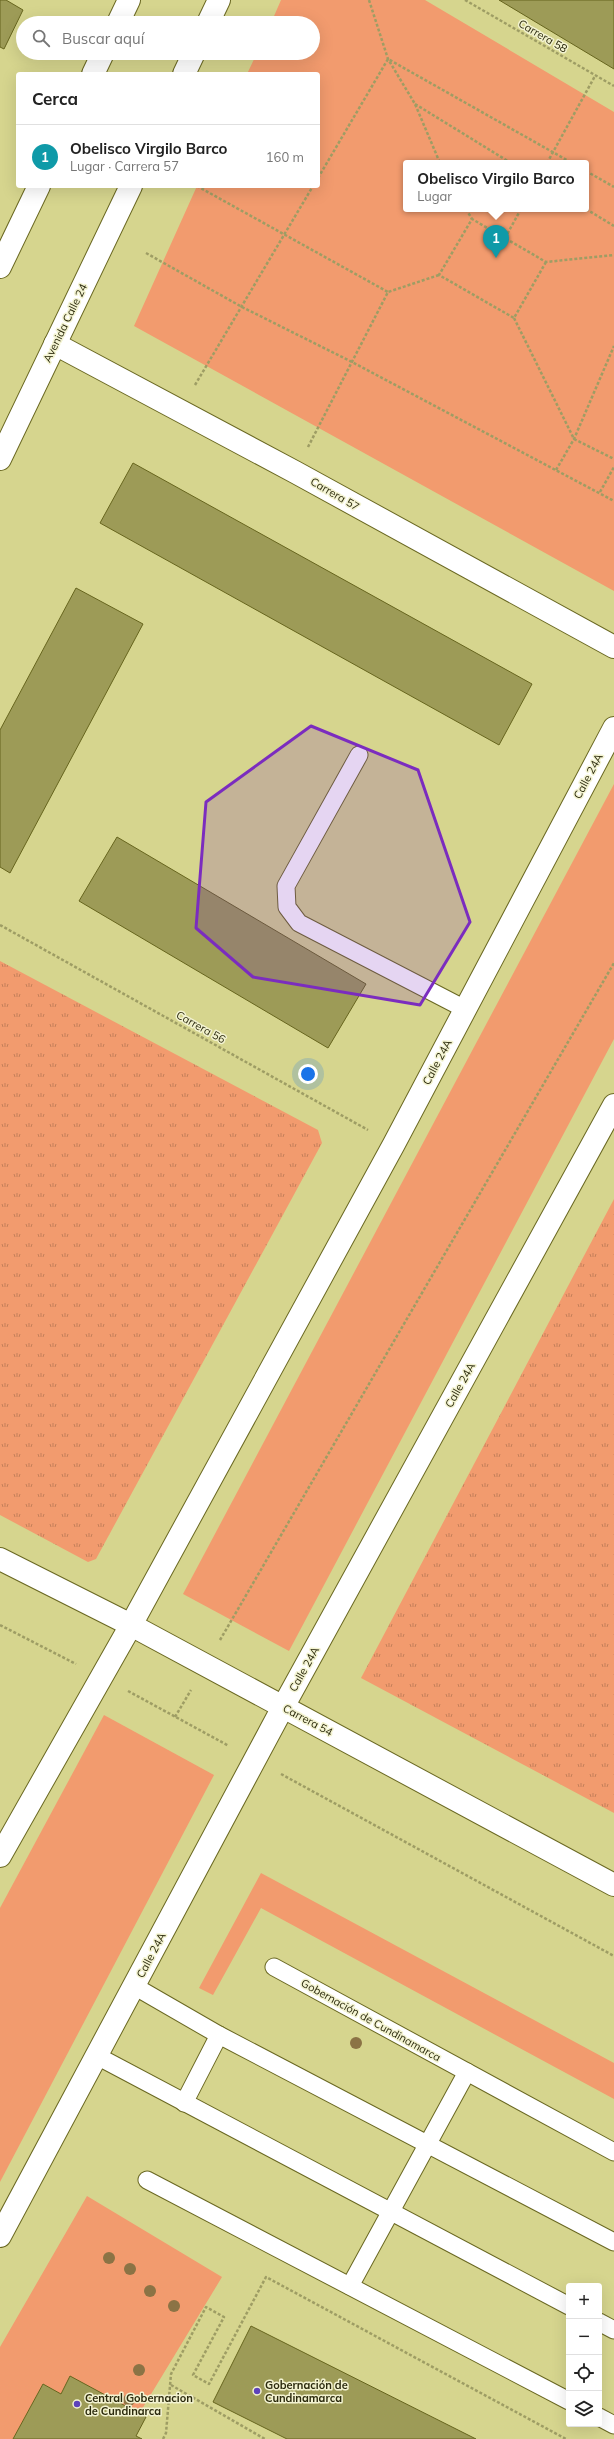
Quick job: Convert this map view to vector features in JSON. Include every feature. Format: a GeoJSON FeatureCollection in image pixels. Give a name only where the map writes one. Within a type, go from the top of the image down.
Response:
{"type":"FeatureCollection","features":[{"type":"Feature","properties":{"kind":"street"},"geometry":{"type":"LineString","coordinates":[[121,16],[129,0]]}},
{"type":"Feature","properties":{"kind":"street"},"geometry":{"type":"LineString","coordinates":[[211,16],[219,0]]}},
{"type":"Feature","properties":{"kind":"street"},"geometry":{"type":"LineString","coordinates":[[94,72],[100,60]]}},
{"type":"Feature","properties":{"kind":"street"},"geometry":{"type":"LineString","coordinates":[[185,72],[191,60]]}},
{"type":"Feature","properties":{"kind":"street"},"geometry":{"type":"LineString","coordinates":[[0,267],[38,188]]}},
{"type":"Feature","properties":{"kind":"street","name":"Avenida Calle 24"},"geometry":{"type":"LineString","coordinates":[[0,459],[130,188]]}},
{"type":"Feature","properties":{"kind":"street","name":"Carrera 57"},"geometry":{"type":"LineString","coordinates":[[55,344],[295,472],[614,647]]}},
{"type":"Feature","properties":{"kind":"street","name":"Calle 24A"},"geometry":{"type":"LineString","coordinates":[[0,1856],[100,1676],[131,1626],[394,1144],[614,728]]}},
{"type":"Feature","properties":{"kind":"street","name":"Calle 24A"},"geometry":{"type":"LineString","coordinates":[[0,2236],[283,1707],[614,1105]]}},
{"type":"Feature","properties":{"kind":"street","name":"Carrera 54"},"geometry":{"type":"LineString","coordinates":[[0,1559],[131,1626],[614,1885]]}},
{"type":"Feature","properties":{"kind":"lane"},"geometry":{"type":"LineString","coordinates":[[359,755],[286,886],[287,907],[299,923],[465,1009]]}},
{"type":"Feature","properties":{"kind":"lane","name":"Gobernación de Cundinamarca"},"geometry":{"type":"LineString","coordinates":[[274,1967],[614,2152]]}},
{"type":"Feature","properties":{"kind":"lane"},"geometry":{"type":"LineString","coordinates":[[134,1986],[219,2035],[614,2242]]}},
{"type":"Feature","properties":{"kind":"lane"},"geometry":{"type":"LineString","coordinates":[[184,2103],[219,2035]]}},
{"type":"Feature","properties":{"kind":"lane"},"geometry":{"type":"LineString","coordinates":[[97,2056],[566,2304]]}},
{"type":"Feature","properties":{"kind":"lane"},"geometry":{"type":"LineString","coordinates":[[350,2286],[467,2072]]}},
{"type":"Feature","properties":{"kind":"lane"},"geometry":{"type":"LineString","coordinates":[[147,2180],[566,2399]]}},
{"type":"Feature","properties":{"kind":"lane"},"geometry":{"type":"LineString","coordinates":[[602,2324],[614,2330]]}},
{"type":"Feature","properties":{"kind":"lane"},"geometry":{"type":"LineString","coordinates":[[602,2419],[614,2425]]}},
{"type":"Feature","properties":{"kind":"path"},"geometry":{"type":"LineString","coordinates":[[369,0],[388,59],[414,104],[439,160]]}},
{"type":"Feature","properties":{"kind":"path","name":"Carrera 58"},"geometry":{"type":"LineString","coordinates":[[464,0],[614,86]]}},
{"type":"Feature","properties":{"kind":"path"},"geometry":{"type":"LineString","coordinates":[[388,59],[567,160]]}},
{"type":"Feature","properties":{"kind":"path"},"geometry":{"type":"LineString","coordinates":[[320,175],[388,59]]}},
{"type":"Feature","properties":{"kind":"path"},"geometry":{"type":"LineString","coordinates":[[549,160],[595,76]]}},
{"type":"Feature","properties":{"kind":"path"},"geometry":{"type":"LineString","coordinates":[[414,104],[506,160]]}},
{"type":"Feature","properties":{"kind":"path"},"geometry":{"type":"LineString","coordinates":[[589,173],[614,187]]}},
{"type":"Feature","properties":{"kind":"path"},"geometry":{"type":"LineString","coordinates":[[201,188],[388,292]]}},
{"type":"Feature","properties":{"kind":"path"},"geometry":{"type":"LineString","coordinates":[[180,410],[312,188]]}},
{"type":"Feature","properties":{"kind":"path"},"geometry":{"type":"LineString","coordinates":[[589,211],[614,226]]}},
{"type":"Feature","properties":{"kind":"path"},"geometry":{"type":"LineString","coordinates":[[468,212],[472,219],[546,262],[614,255]]}},
{"type":"Feature","properties":{"kind":"path"},"geometry":{"type":"LineString","coordinates":[[505,238],[519,212]]}},
{"type":"Feature","properties":{"kind":"path"},"geometry":{"type":"LineString","coordinates":[[295,472],[388,292],[440,275],[472,219]]}},
{"type":"Feature","properties":{"kind":"path"},"geometry":{"type":"LineString","coordinates":[[146,253],[242,307],[352,362],[600,492],[614,501]]}},
{"type":"Feature","properties":{"kind":"path"},"geometry":{"type":"LineString","coordinates":[[514,318],[546,262]]}},
{"type":"Feature","properties":{"kind":"path"},"geometry":{"type":"LineString","coordinates":[[440,275],[514,318],[574,439],[614,459]]}},
{"type":"Feature","properties":{"kind":"path"},"geometry":{"type":"LineString","coordinates":[[556,470],[574,439],[614,346]]}},
{"type":"Feature","properties":{"kind":"path"},"geometry":{"type":"LineString","coordinates":[[600,492],[614,467]]}},
{"type":"Feature","properties":{"kind":"path","name":"Carrera 56"},"geometry":{"type":"LineString","coordinates":[[0,925],[394,1144]]}},
{"type":"Feature","properties":{"kind":"path"},"geometry":{"type":"LineString","coordinates":[[175,1717],[614,963]]}},
{"type":"Feature","properties":{"kind":"path"},"geometry":{"type":"LineString","coordinates":[[0,1625],[100,1676],[614,1956]]}},
{"type":"Feature","properties":{"kind":"path"},"geometry":{"type":"LineString","coordinates":[[163,2439],[166,2433],[171,2374],[206,2307],[224,2317],[193,2375],[209,2384],[266,2277],[566,2439]]}},
{"type":"Feature","properties":{"kind":"path"},"geometry":{"type":"LineString","coordinates":[[171,2385],[265,2439]]}},
{"type":"Feature","properties":{"kind":"highlighted area"},"geometry":{"type":"Polygon","coordinates":[[[311,726],[418,770],[470,922],[420,1005],[253,977],[196,928],[206,802],[311,726]]]}},
{"type":"Feature","properties":{"kind":"green space"},"geometry":{"type":"Polygon","coordinates":[[[281,0],[425,0],[614,112],[614,591],[134,326],[196,188],[320,188],[320,72],[248,72],[254,60],[320,60],[320,16],[274,16],[281,0]]]}},
{"type":"Feature","properties":{"kind":"green space"},"geometry":{"type":"Polygon","coordinates":[[[614,784],[614,1039],[289,1651],[183,1594],[614,784]]]}},
{"type":"Feature","properties":{"kind":"green space"},"geometry":{"type":"Polygon","coordinates":[[[0,961],[318,1130],[322,1143],[96,1559],[88,1562],[0,1515],[0,961]]]}},
{"type":"Feature","properties":{"kind":"green space"},"geometry":{"type":"Polygon","coordinates":[[[614,1199],[614,1813],[361,1678],[614,1199]]]}},
{"type":"Feature","properties":{"kind":"green space"},"geometry":{"type":"Polygon","coordinates":[[[104,1715],[214,1775],[0,2182],[0,1908],[104,1715]]]}},
{"type":"Feature","properties":{"kind":"green space"},"geometry":{"type":"Polygon","coordinates":[[[261,1873],[614,2063],[614,2099],[261,1908],[213,1995],[199,1988],[261,1873]]]}},
{"type":"Feature","properties":{"kind":"green space"},"geometry":{"type":"Polygon","coordinates":[[[87,2196],[222,2277],[139,2414],[70,2377],[61,2394],[43,2384],[13,2439],[0,2439],[0,2347],[87,2196]]]}},
{"type":"Feature","properties":{"kind":"building"},"geometry":{"type":"Polygon","coordinates":[[[0,0],[6,0],[23,10],[20,16],[16,16],[16,24],[4,49],[0,47],[0,0]]]}},
{"type":"Feature","properties":{"kind":"building"},"geometry":{"type":"Polygon","coordinates":[[[499,0],[614,0],[614,69],[499,0]]]}},
{"type":"Feature","properties":{"kind":"building"},"geometry":{"type":"Polygon","coordinates":[[[133,463],[532,684],[499,745],[100,523],[133,463]]]}},
{"type":"Feature","properties":{"kind":"building"},"geometry":{"type":"Polygon","coordinates":[[[76,588],[143,624],[10,873],[0,867],[0,730],[76,588]]]}},
{"type":"Feature","properties":{"kind":"building"},"geometry":{"type":"Polygon","coordinates":[[[117,837],[366,984],[328,1048],[79,901],[117,837]]]}},
{"type":"Feature","properties":{"kind":"building","name":"Gobernación de Cundinamarca"},"geometry":{"type":"Polygon","coordinates":[[[251,2326],[476,2439],[287,2439],[213,2402],[251,2326]]]}},
{"type":"Feature","properties":{"kind":"building","name":"Central Gobernacion de Cundinarca"},"geometry":{"type":"Polygon","coordinates":[[[70,2376],[146,2417],[136,2436],[142,2439],[13,2439],[43,2384],[61,2394],[70,2376]]]}},
{"type":"Feature","properties":{"kind":"place","name":"Obelisco Virgilo Barco"},"geometry":{"type":"Point","coordinates":[496,258]}},
{"type":"Feature","properties":{"kind":"place","name":"Gobernación de Cundinamarca"},"geometry":{"type":"Point","coordinates":[257,2391]}},
{"type":"Feature","properties":{"kind":"place","name":"Central Gobernacion de Cundinarca"},"geometry":{"type":"Point","coordinates":[77,2404]}}]}
